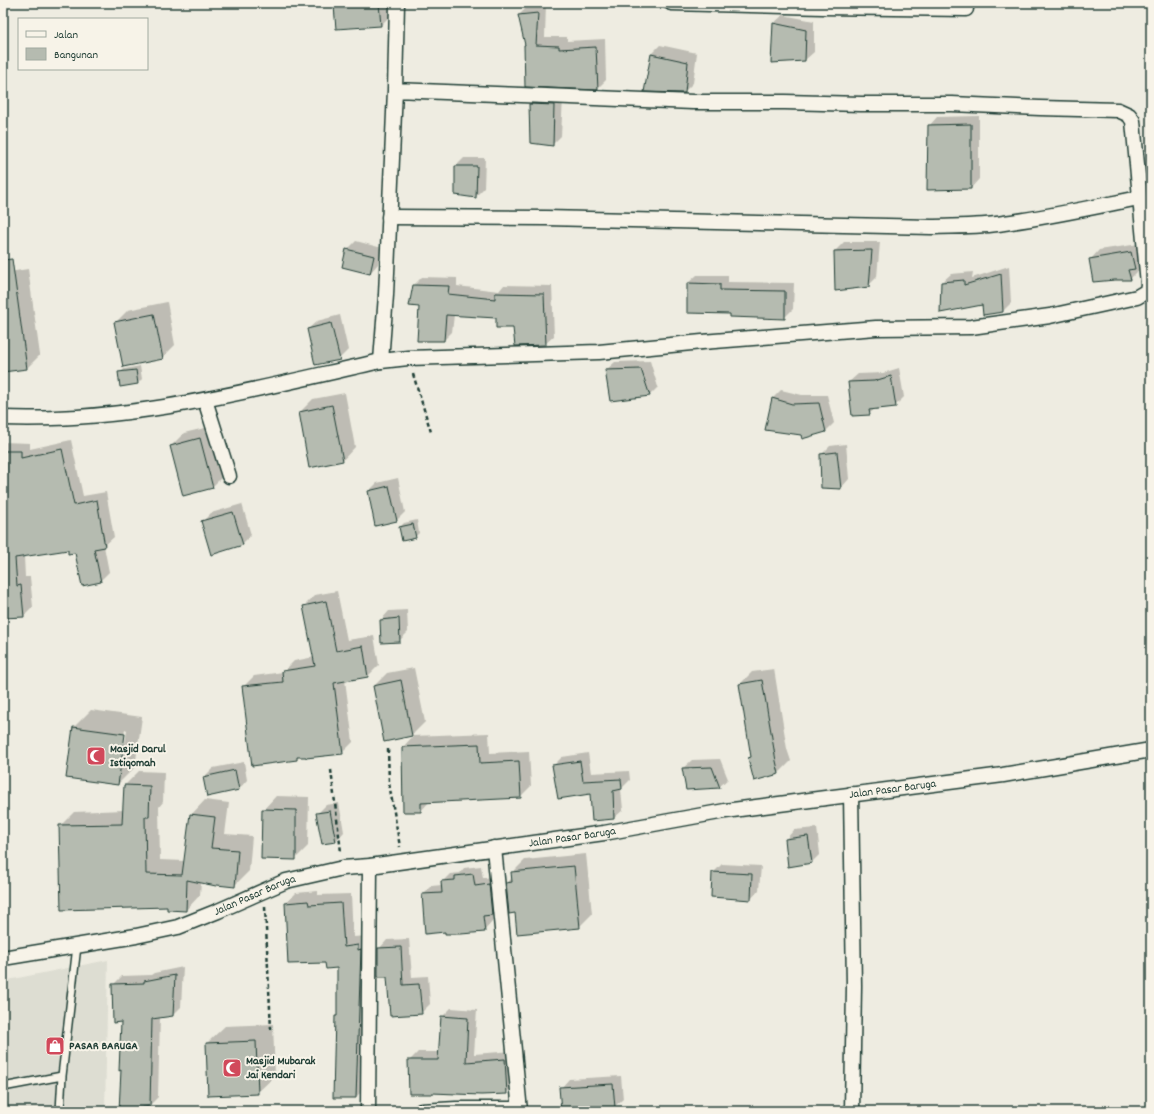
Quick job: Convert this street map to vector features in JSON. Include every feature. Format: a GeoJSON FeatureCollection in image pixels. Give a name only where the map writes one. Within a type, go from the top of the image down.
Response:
{"type":"FeatureCollection","features":[{"type":"Feature","properties":{"kind":"street"},"geometry":{"type":"LineString","coordinates":[[381,361],[386,295],[396,90],[397,3]]}},
{"type":"Feature","properties":{"kind":"street"},"geometry":{"type":"LineString","coordinates":[[671,3],[966,9]]}},
{"type":"Feature","properties":{"kind":"street"},"geometry":{"type":"LineString","coordinates":[[3,418],[30,419],[101,416],[163,408],[381,361],[408,358],[599,352],[876,328],[971,327],[1050,316],[1137,297],[1147,291],[1148,284],[1145,240],[1139,198],[1133,121],[1129,116],[1118,110],[952,104],[692,102],[396,90]]}},
{"type":"Feature","properties":{"kind":"street"},"geometry":{"type":"LineString","coordinates":[[389,217],[931,227],[1003,224],[1139,198]]}},
{"type":"Feature","properties":{"kind":"street"},"geometry":{"type":"LineString","coordinates":[[205,400],[229,476]]}},
{"type":"Feature","properties":{"kind":"street","name":"Jalan Pasar Baruga"},"geometry":{"type":"LineString","coordinates":[[3,958],[136,936],[178,927],[286,881],[343,868],[370,866],[604,833],[725,811],[1004,775],[1151,750]]}},
{"type":"Feature","properties":{"kind":"street"},"geometry":{"type":"LineString","coordinates":[[851,794],[854,986],[852,1111]]}},
{"type":"Feature","properties":{"kind":"street"},"geometry":{"type":"LineString","coordinates":[[421,1111],[456,1109],[520,1110],[494,848]]}},
{"type":"Feature","properties":{"kind":"street"},"geometry":{"type":"LineString","coordinates":[[368,1111],[370,866]]}},
{"type":"Feature","properties":{"kind":"lane"},"geometry":{"type":"LineString","coordinates":[[60,1111],[62,1076],[76,946]]}},
{"type":"Feature","properties":{"kind":"lane"},"geometry":{"type":"LineString","coordinates":[[3,1087],[62,1076]]}},
{"type":"Feature","properties":{"kind":"path"},"geometry":{"type":"LineString","coordinates":[[408,358],[431,432]]}},
{"type":"Feature","properties":{"kind":"path"},"geometry":{"type":"LineString","coordinates":[[388,749],[389,783],[403,861]]}},
{"type":"Feature","properties":{"kind":"path"},"geometry":{"type":"LineString","coordinates":[[330,770],[343,868]]}},
{"type":"Feature","properties":{"kind":"path"},"geometry":{"type":"LineString","coordinates":[[264,891],[271,1029]]}},
{"type":"Feature","properties":{"kind":"shaded area","name":"PASAR BARUGA"},"geometry":{"type":"Polygon","coordinates":[[[108,960],[105,1111],[3,1111],[3,981],[108,960]]]}},
{"type":"Feature","properties":{"kind":"building"},"geometry":{"type":"Polygon","coordinates":[[[379,3],[381,26],[336,29],[334,6],[379,3]]]}},
{"type":"Feature","properties":{"kind":"building"},"geometry":{"type":"Polygon","coordinates":[[[538,13],[536,45],[559,46],[559,49],[596,47],[598,90],[525,87],[525,45],[518,15],[538,13]]]}},
{"type":"Feature","properties":{"kind":"building"},"geometry":{"type":"Polygon","coordinates":[[[773,23],[806,30],[805,61],[771,63],[773,23]]]}},
{"type":"Feature","properties":{"kind":"building"},"geometry":{"type":"Polygon","coordinates":[[[651,54],[688,62],[685,93],[644,92],[651,54]]]}},
{"type":"Feature","properties":{"kind":"building"},"geometry":{"type":"Polygon","coordinates":[[[529,104],[554,105],[553,146],[530,143],[529,104]]]}},
{"type":"Feature","properties":{"kind":"building"},"geometry":{"type":"Polygon","coordinates":[[[971,124],[971,189],[927,190],[928,125],[971,124]]]}},
{"type":"Feature","properties":{"kind":"building"},"geometry":{"type":"Polygon","coordinates":[[[455,166],[477,166],[476,198],[455,195],[455,166]]]}},
{"type":"Feature","properties":{"kind":"building"},"geometry":{"type":"Polygon","coordinates":[[[346,249],[374,256],[370,274],[342,267],[346,249]]]}},
{"type":"Feature","properties":{"kind":"building"},"geometry":{"type":"Polygon","coordinates":[[[872,250],[869,287],[835,291],[834,251],[872,250]]]}},
{"type":"Feature","properties":{"kind":"building"},"geometry":{"type":"Polygon","coordinates":[[[1131,252],[1135,269],[1128,270],[1131,280],[1093,282],[1089,259],[1131,252]]]}},
{"type":"Feature","properties":{"kind":"building"},"geometry":{"type":"Polygon","coordinates":[[[12,259],[27,369],[3,372],[3,260],[12,259]]]}},
{"type":"Feature","properties":{"kind":"building"},"geometry":{"type":"Polygon","coordinates":[[[1001,274],[1003,312],[983,315],[982,305],[940,313],[941,282],[964,280],[964,285],[1001,274]]]}},
{"type":"Feature","properties":{"kind":"building"},"geometry":{"type":"Polygon","coordinates":[[[687,283],[720,284],[720,290],[785,291],[785,319],[730,317],[730,314],[687,313],[687,283]]]}},
{"type":"Feature","properties":{"kind":"building"},"geometry":{"type":"Polygon","coordinates":[[[413,285],[449,286],[448,294],[495,299],[495,293],[544,294],[546,345],[515,346],[513,328],[496,328],[496,318],[446,315],[444,341],[417,341],[419,307],[409,306],[413,285]]]}},
{"type":"Feature","properties":{"kind":"building"},"geometry":{"type":"Polygon","coordinates":[[[154,314],[163,359],[123,367],[114,322],[154,314]]]}},
{"type":"Feature","properties":{"kind":"building"},"geometry":{"type":"Polygon","coordinates":[[[331,323],[340,360],[315,365],[307,329],[331,323]]]}},
{"type":"Feature","properties":{"kind":"building"},"geometry":{"type":"Polygon","coordinates":[[[641,369],[650,396],[610,401],[605,370],[641,369]]]}},
{"type":"Feature","properties":{"kind":"building"},"geometry":{"type":"Polygon","coordinates":[[[136,370],[138,384],[120,387],[118,372],[136,370]]]}},
{"type":"Feature","properties":{"kind":"building"},"geometry":{"type":"Polygon","coordinates":[[[891,376],[896,407],[869,410],[870,415],[852,416],[848,382],[874,381],[891,376]]]}},
{"type":"Feature","properties":{"kind":"building"},"geometry":{"type":"Polygon","coordinates":[[[772,398],[792,404],[819,403],[826,432],[802,439],[801,435],[765,430],[772,398]]]}},
{"type":"Feature","properties":{"kind":"building"},"geometry":{"type":"Polygon","coordinates":[[[332,405],[343,461],[309,468],[299,412],[332,405]]]}},
{"type":"Feature","properties":{"kind":"building"},"geometry":{"type":"Polygon","coordinates":[[[200,438],[213,488],[183,496],[170,446],[200,438]]]}},
{"type":"Feature","properties":{"kind":"building"},"geometry":{"type":"Polygon","coordinates":[[[62,449],[74,505],[97,500],[105,547],[94,549],[101,582],[82,586],[75,553],[68,554],[68,550],[15,558],[17,586],[21,585],[24,617],[3,618],[3,451],[21,451],[21,458],[62,449]]]}},
{"type":"Feature","properties":{"kind":"building"},"geometry":{"type":"Polygon","coordinates":[[[837,452],[841,489],[821,488],[820,454],[837,452]]]}},
{"type":"Feature","properties":{"kind":"building"},"geometry":{"type":"Polygon","coordinates":[[[389,486],[397,521],[375,526],[368,491],[389,486]]]}},
{"type":"Feature","properties":{"kind":"building"},"geometry":{"type":"Polygon","coordinates":[[[233,512],[243,545],[211,555],[201,521],[233,512]]]}},
{"type":"Feature","properties":{"kind":"building"},"geometry":{"type":"Polygon","coordinates":[[[413,524],[416,538],[402,541],[399,527],[413,524]]]}},
{"type":"Feature","properties":{"kind":"building"},"geometry":{"type":"Polygon","coordinates":[[[326,601],[336,651],[363,646],[368,677],[334,683],[343,754],[306,758],[297,757],[297,760],[252,766],[242,686],[283,682],[282,671],[315,666],[303,606],[326,601]]]}},
{"type":"Feature","properties":{"kind":"building"},"geometry":{"type":"Polygon","coordinates":[[[399,618],[400,642],[381,643],[380,620],[399,618]]]}},
{"type":"Feature","properties":{"kind":"building"},"geometry":{"type":"Polygon","coordinates":[[[401,680],[412,736],[384,742],[373,686],[401,680]]]}},
{"type":"Feature","properties":{"kind":"building"},"geometry":{"type":"Polygon","coordinates":[[[762,680],[779,774],[754,781],[748,758],[751,757],[739,684],[762,680]]]}},
{"type":"Feature","properties":{"kind":"building","name":"Masjid Darul Istiqomah"},"geometry":{"type":"Polygon","coordinates":[[[73,727],[125,734],[118,785],[66,778],[73,727]]]}},
{"type":"Feature","properties":{"kind":"building"},"geometry":{"type":"Polygon","coordinates":[[[479,744],[480,763],[519,761],[521,798],[421,803],[421,812],[403,812],[402,747],[479,744]]]}},
{"type":"Feature","properties":{"kind":"building"},"geometry":{"type":"Polygon","coordinates":[[[580,761],[583,781],[621,779],[622,789],[613,791],[614,819],[592,821],[590,794],[558,799],[552,765],[580,761]]]}},
{"type":"Feature","properties":{"kind":"building"},"geometry":{"type":"Polygon","coordinates":[[[712,767],[720,788],[686,790],[682,768],[712,767]]]}},
{"type":"Feature","properties":{"kind":"building"},"geometry":{"type":"Polygon","coordinates":[[[235,770],[239,790],[207,797],[203,777],[235,770]]]}},
{"type":"Feature","properties":{"kind":"building"},"geometry":{"type":"Polygon","coordinates":[[[124,785],[150,786],[149,817],[145,817],[146,874],[182,875],[190,814],[215,817],[211,848],[238,850],[235,887],[216,886],[187,880],[186,911],[167,910],[167,907],[61,910],[59,825],[122,824],[124,785]]]}},
{"type":"Feature","properties":{"kind":"building"},"geometry":{"type":"Polygon","coordinates":[[[262,809],[296,810],[296,860],[261,859],[262,809]]]}},
{"type":"Feature","properties":{"kind":"building"},"geometry":{"type":"Polygon","coordinates":[[[330,811],[336,842],[322,844],[316,813],[330,811]]]}},
{"type":"Feature","properties":{"kind":"building"},"geometry":{"type":"Polygon","coordinates":[[[808,836],[812,863],[788,867],[785,839],[808,836]]]}},
{"type":"Feature","properties":{"kind":"building"},"geometry":{"type":"Polygon","coordinates":[[[574,866],[580,928],[517,934],[515,913],[509,914],[506,883],[512,882],[511,872],[574,866]]]}},
{"type":"Feature","properties":{"kind":"building"},"geometry":{"type":"Polygon","coordinates":[[[712,872],[752,874],[751,900],[711,897],[712,872]]]}},
{"type":"Feature","properties":{"kind":"building"},"geometry":{"type":"Polygon","coordinates":[[[473,874],[475,886],[489,884],[492,915],[483,916],[485,932],[445,934],[445,932],[425,934],[422,894],[442,893],[441,881],[455,880],[455,876],[473,874]]]}},
{"type":"Feature","properties":{"kind":"building"},"geometry":{"type":"Polygon","coordinates":[[[308,901],[309,905],[341,903],[344,947],[358,945],[358,950],[361,949],[356,1098],[333,1098],[335,1016],[337,1016],[337,968],[326,969],[325,963],[288,964],[285,903],[308,901]]]}},
{"type":"Feature","properties":{"kind":"building"},"geometry":{"type":"Polygon","coordinates":[[[401,947],[403,985],[419,984],[422,1014],[390,1016],[387,977],[378,977],[378,948],[401,947]]]}},
{"type":"Feature","properties":{"kind":"building"},"geometry":{"type":"Polygon","coordinates":[[[175,975],[173,1016],[152,1019],[150,1106],[119,1111],[121,1022],[113,1023],[112,984],[144,983],[144,981],[175,975]]]}},
{"type":"Feature","properties":{"kind":"building"},"geometry":{"type":"Polygon","coordinates":[[[441,1016],[468,1018],[466,1062],[505,1059],[507,1094],[409,1094],[408,1060],[438,1060],[441,1016]]]}},
{"type":"Feature","properties":{"kind":"building","name":"Masjid Mubarak Jai Kendari"},"geometry":{"type":"Polygon","coordinates":[[[256,1041],[258,1094],[208,1096],[206,1043],[256,1041]]]}},
{"type":"Feature","properties":{"kind":"building"},"geometry":{"type":"Polygon","coordinates":[[[613,1084],[615,1108],[561,1111],[559,1087],[613,1084]]]}},
{"type":"Feature","properties":{"kind":"place","name":"Masjid Darul Istiqomah"},"geometry":{"type":"Point","coordinates":[96,756]}},
{"type":"Feature","properties":{"kind":"place","name":"PASAR BARUGA"},"geometry":{"type":"Point","coordinates":[55,1046]}},
{"type":"Feature","properties":{"kind":"place","name":"Masjid Mubarak Jai Kendari"},"geometry":{"type":"Point","coordinates":[232,1068]}}]}
